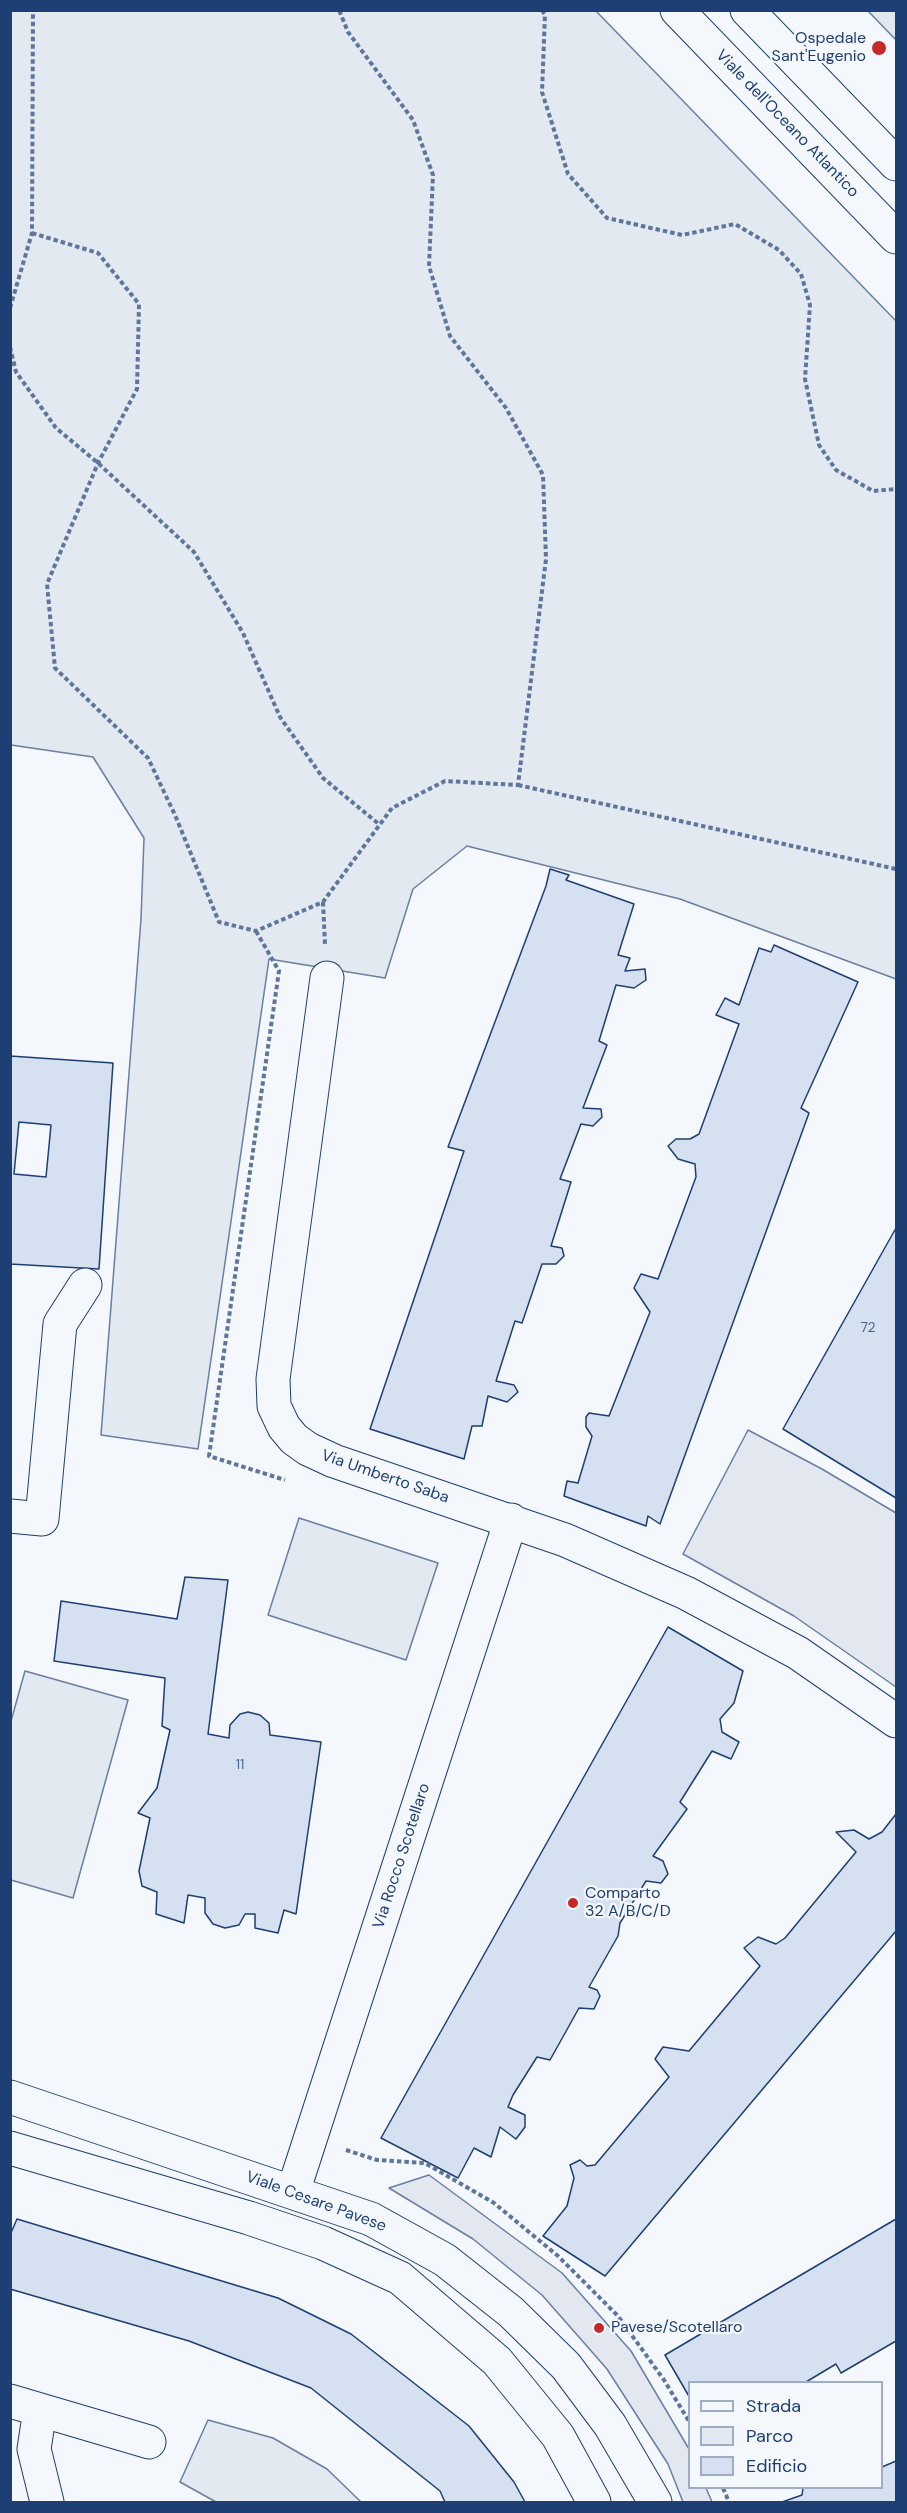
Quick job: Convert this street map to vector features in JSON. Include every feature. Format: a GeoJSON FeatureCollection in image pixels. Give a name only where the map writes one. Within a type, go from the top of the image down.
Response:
{"type":"FeatureCollection","features":[{"type":"Feature","properties":{"kind":"street","name":"Viale dell'Oceano Atlantico"},"geometry":{"type":"LineString","coordinates":[[677,10],[897,237]]}},
{"type":"Feature","properties":{"kind":"street"},"geometry":{"type":"LineString","coordinates":[[747,10],[897,164]]}},
{"type":"Feature","properties":{"kind":"street","name":"Via Umberto Saba"},"geometry":{"type":"LineString","coordinates":[[327,978],[273,1379],[274,1406],[284,1427],[294,1439],[321,1456],[512,1520],[606,1556],[686,1593],[798,1653],[897,1721]]}},
{"type":"Feature","properties":{"kind":"street"},"geometry":{"type":"LineString","coordinates":[[10,1516],[42,1519],[60,1324],[85,1285]]}},
{"type":"Feature","properties":{"kind":"street","name":"Via Rocco Scotellaro"},"geometry":{"type":"LineString","coordinates":[[293,2192],[512,1520]]}},
{"type":"Feature","properties":{"kind":"street","name":"Viale Cesare Pavese"},"geometry":{"type":"LineString","coordinates":[[10,2097],[371,2219],[445,2260],[511,2312],[554,2353],[582,2386],[629,2454],[655,2502]]}},
{"type":"Feature","properties":{"kind":"street"},"geometry":{"type":"LineString","coordinates":[[10,2148],[313,2239],[400,2278],[497,2361],[558,2436],[594,2502]]}},
{"type":"Feature","properties":{"kind":"street"},"geometry":{"type":"LineString","coordinates":[[47,2502],[26,2405],[149,2442]]}},
{"type":"Feature","properties":{"kind":"path"},"geometry":{"type":"LineString","coordinates":[[10,308],[32,233],[33,10]]}},
{"type":"Feature","properties":{"kind":"path"},"geometry":{"type":"LineString","coordinates":[[339,10],[348,32],[412,120],[433,175],[429,266],[450,336],[506,408],[543,475],[546,559],[518,784]]}},
{"type":"Feature","properties":{"kind":"path"},"geometry":{"type":"LineString","coordinates":[[542,10],[545,15],[542,92],[568,174],[607,218],[682,235],[735,224],[779,250],[801,274],[810,305],[805,379],[819,445],[836,470],[873,491],[897,489]]}},
{"type":"Feature","properties":{"kind":"path"},"geometry":{"type":"LineString","coordinates":[[32,233],[98,253],[139,304],[137,389],[98,463],[47,584],[55,668],[148,758],[175,815],[219,922],[256,931],[323,902],[392,808],[445,782],[518,784],[897,869]]}},
{"type":"Feature","properties":{"kind":"path"},"geometry":{"type":"LineString","coordinates":[[10,347],[16,372],[56,428],[98,463],[194,552],[243,633],[280,717],[323,778],[380,825]]}},
{"type":"Feature","properties":{"kind":"path"},"geometry":{"type":"LineString","coordinates":[[345,2150],[377,2160],[425,2163],[494,2203],[558,2256],[618,2316],[664,2380],[688,2420]]}},
{"type":"Feature","properties":{"kind":"green space"},"geometry":{"type":"Polygon","coordinates":[[[11,11],[596,11],[896,321],[896,979],[680,899],[467,846],[413,889],[385,978],[269,959],[198,1449],[101,1435],[141,919],[144,838],[93,757],[11,745],[11,11]]]}},
{"type":"Feature","properties":{"kind":"green space"},"geometry":{"type":"Polygon","coordinates":[[[299,1518],[438,1563],[406,1660],[268,1615],[299,1518]]]}},
{"type":"Feature","properties":{"kind":"green space"},"geometry":{"type":"Polygon","coordinates":[[[25,1671],[128,1700],[73,1898],[11,1880],[11,1721],[25,1671]]]}},
{"type":"Feature","properties":{"kind":"green space"},"geometry":{"type":"Polygon","coordinates":[[[208,2420],[273,2438],[327,2469],[361,2502],[216,2502],[180,2482],[208,2420]]]}},
{"type":"Feature","properties":{"kind":"shaded area"},"geometry":{"type":"Polygon","coordinates":[[[868,11],[896,11],[896,40],[868,11]]]}},
{"type":"Feature","properties":{"kind":"shaded area"},"geometry":{"type":"Polygon","coordinates":[[[748,1430],[822,1469],[896,1513],[896,1687],[794,1616],[683,1554],[748,1430]]]}},
{"type":"Feature","properties":{"kind":"shaded area"},"geometry":{"type":"Polygon","coordinates":[[[429,2175],[562,2273],[631,2351],[688,2447],[688,2489],[706,2489],[712,2502],[683,2502],[668,2464],[607,2369],[542,2295],[473,2239],[389,2188],[429,2175]]]}},
{"type":"Feature","properties":{"kind":"building"},"geometry":{"type":"Polygon","coordinates":[[[550,869],[569,875],[566,880],[634,904],[618,955],[630,958],[625,971],[645,969],[646,980],[634,988],[616,985],[599,1041],[607,1045],[583,1108],[601,1109],[602,1117],[593,1126],[581,1124],[560,1179],[571,1182],[551,1246],[562,1248],[564,1256],[556,1264],[542,1264],[522,1323],[515,1321],[496,1381],[514,1385],[518,1392],[507,1402],[488,1396],[482,1426],[472,1426],[464,1459],[370,1429],[464,1151],[448,1147],[546,886],[550,869]]]}},
{"type":"Feature","properties":{"kind":"building"},"geometry":{"type":"Polygon","coordinates":[[[774,945],[858,982],[801,1108],[809,1113],[660,1524],[648,1516],[646,1526],[564,1496],[567,1481],[578,1483],[592,1436],[586,1427],[586,1417],[589,1413],[609,1416],[650,1312],[634,1288],[641,1274],[658,1279],[696,1177],[695,1164],[678,1159],[668,1146],[676,1139],[690,1139],[699,1134],[739,1024],[716,1015],[725,998],[739,1005],[759,948],[771,952],[774,945]]]}},
{"type":"Feature","properties":{"kind":"building"},"geometry":{"type":"Polygon","coordinates":[[[10,1056],[113,1063],[99,1269],[10,1264],[10,1056]],[[19,1122],[14,1174],[46,1177],[51,1125],[19,1122]]]}},
{"type":"Feature","properties":{"kind":"building"},"geometry":{"type":"Polygon","coordinates":[[[896,1228],[896,1498],[783,1429],[896,1228]]]}},
{"type":"Feature","properties":{"kind":"building"},"geometry":{"type":"Polygon","coordinates":[[[185,1577],[228,1580],[208,1734],[229,1738],[230,1725],[240,1714],[248,1712],[260,1715],[269,1723],[270,1735],[321,1742],[296,1914],[284,1910],[278,1933],[255,1928],[255,1914],[245,1914],[239,1925],[225,1928],[213,1924],[205,1913],[205,1898],[188,1895],[184,1923],[156,1914],[157,1892],[142,1886],[139,1871],[150,1818],[138,1813],[157,1788],[170,1730],[162,1726],[165,1678],[54,1661],[61,1601],[177,1619],[185,1577]]]}},
{"type":"Feature","properties":{"kind":"building","name":"Comparto 32 A/B/C/D"},"geometry":{"type":"Polygon","coordinates":[[[668,1627],[743,1671],[734,1703],[720,1719],[722,1732],[739,1742],[731,1759],[712,1751],[680,1802],[687,1809],[653,1856],[663,1861],[668,1874],[661,1883],[646,1881],[620,1923],[618,1936],[589,1987],[597,1990],[600,1996],[594,2009],[579,2008],[550,2060],[537,2057],[513,2095],[508,2107],[525,2115],[525,2127],[516,2139],[500,2127],[491,2157],[474,2148],[458,2178],[381,2138],[668,1627]]]}},
{"type":"Feature","properties":{"kind":"building"},"geometry":{"type":"Polygon","coordinates":[[[896,1814],[896,1931],[605,2276],[543,2236],[567,2206],[574,2178],[570,2165],[580,2160],[587,2166],[595,2165],[669,2077],[655,2059],[663,2047],[689,2051],[760,1966],[744,1948],[758,1937],[776,1944],[785,1938],[856,1852],[836,1832],[854,1830],[869,1839],[882,1832],[896,1814]]]}},
{"type":"Feature","properties":{"kind":"building"},"geometry":{"type":"Polygon","coordinates":[[[17,2219],[278,2298],[351,2334],[469,2426],[514,2482],[525,2502],[445,2502],[440,2491],[311,2388],[189,2341],[10,2289],[10,2235],[17,2219]]]}},
{"type":"Feature","properties":{"kind":"building"},"geometry":{"type":"Polygon","coordinates":[[[896,2219],[896,2341],[841,2373],[836,2364],[808,2381],[688,2381],[688,2395],[665,2355],[896,2219]]]}},
{"type":"Feature","properties":{"kind":"building"},"geometry":{"type":"Polygon","coordinates":[[[896,2461],[896,2502],[782,2502],[802,2495],[803,2489],[883,2489],[883,2467],[896,2461]]]}},
{"type":"Feature","properties":{"kind":"place","name":"Ospedale Sant'Eugenio"},"geometry":{"type":"Point","coordinates":[879,48]}},
{"type":"Feature","properties":{"kind":"place","name":"Comparto 32 A/B/C/D"},"geometry":{"type":"Point","coordinates":[573,1903]}},
{"type":"Feature","properties":{"kind":"place","name":"Pavese/Scotellaro"},"geometry":{"type":"Point","coordinates":[599,2328]}}]}
